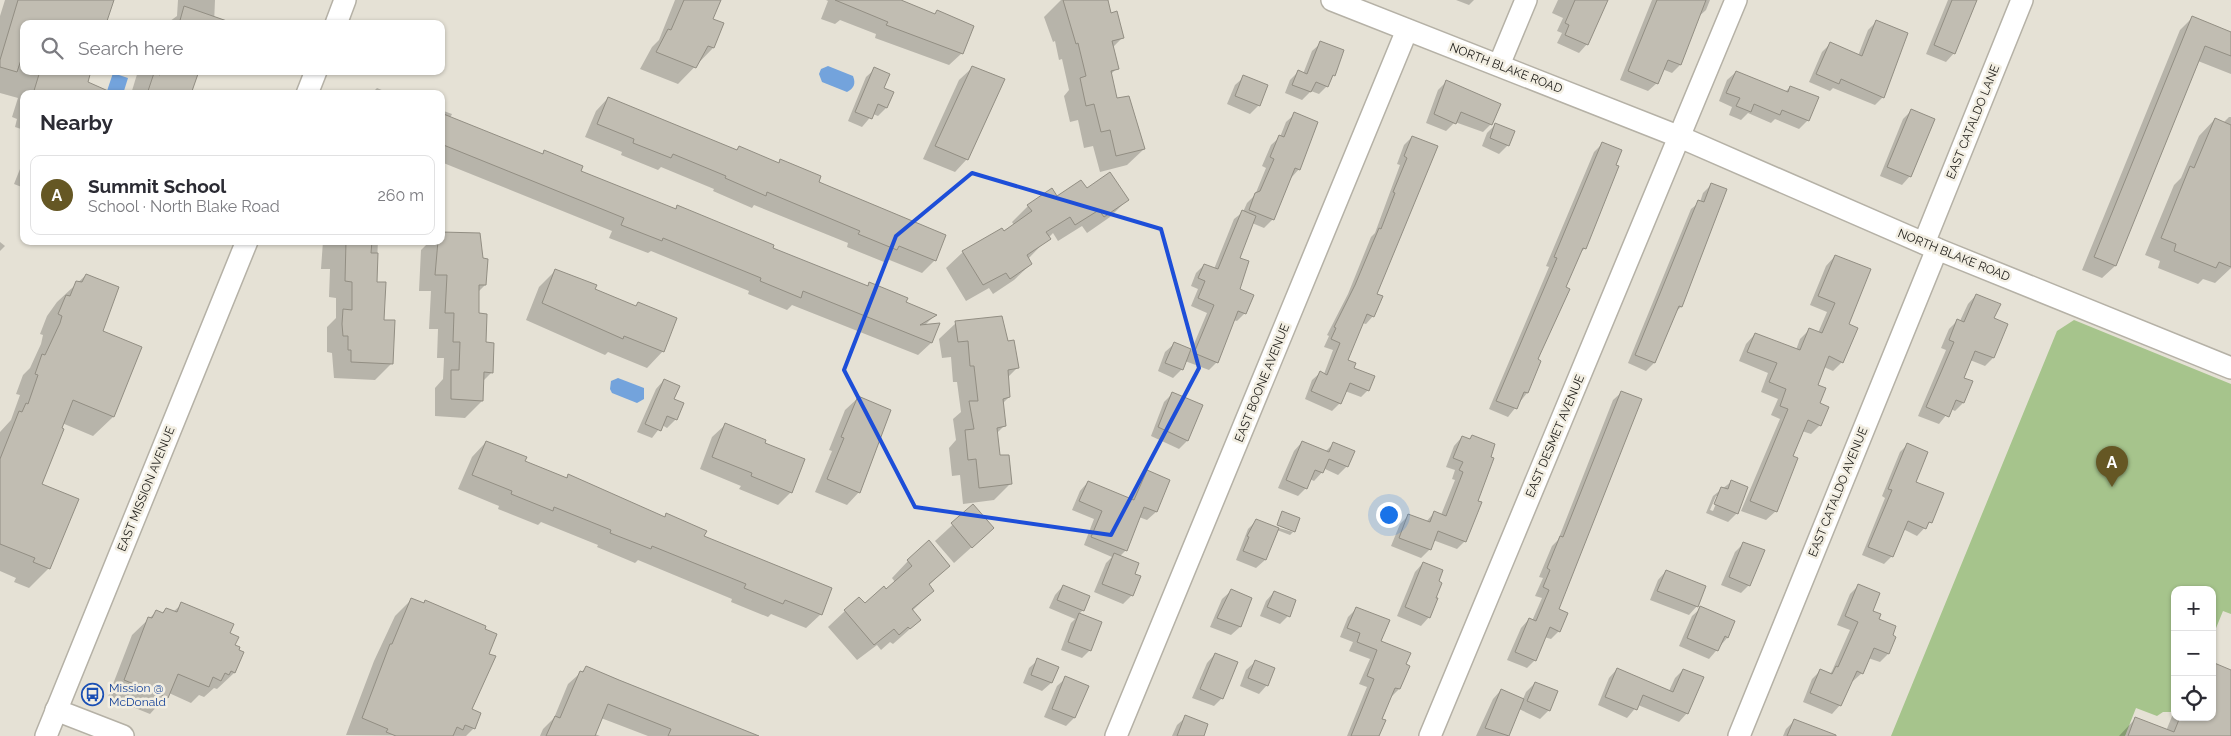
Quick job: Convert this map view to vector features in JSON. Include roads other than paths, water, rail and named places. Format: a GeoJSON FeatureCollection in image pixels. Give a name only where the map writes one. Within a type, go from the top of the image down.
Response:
{"type":"FeatureCollection","features":[{"type":"Feature","properties":{"kind":"street"},"geometry":{"type":"LineString","coordinates":[[338,20],[345,0]]}},
{"type":"Feature","properties":{"kind":"street","name":"NORTH BLAKE ROAD"},"geometry":{"type":"LineString","coordinates":[[1332,0],[1680,137],[1930,246],[2231,368]]}},
{"type":"Feature","properties":{"kind":"street"},"geometry":{"type":"LineString","coordinates":[[1499,65],[1526,0]]}},
{"type":"Feature","properties":{"kind":"street"},"geometry":{"type":"LineString","coordinates":[[1680,137],[1736,0]]}},
{"type":"Feature","properties":{"kind":"street","name":"EAST CATALDO LANE"},"geometry":{"type":"LineString","coordinates":[[1930,246],[2022,0]]}},
{"type":"Feature","properties":{"kind":"street","name":"EAST BOONE AVENUE"},"geometry":{"type":"LineString","coordinates":[[1116,736],[1408,30]]}},
{"type":"Feature","properties":{"kind":"street"},"geometry":{"type":"LineString","coordinates":[[309,90],[314,75]]}},
{"type":"Feature","properties":{"kind":"street","name":"EAST DESMET AVENUE"},"geometry":{"type":"LineString","coordinates":[[1430,736],[1680,137]]}},
{"type":"Feature","properties":{"kind":"street","name":"EAST MISSION AVENUE"},"geometry":{"type":"LineString","coordinates":[[46,736],[245,245]]}},
{"type":"Feature","properties":{"kind":"street","name":"EAST CATALDO AVENUE"},"geometry":{"type":"LineString","coordinates":[[1739,736],[1930,246]]}},
{"type":"Feature","properties":{"kind":"street"},"geometry":{"type":"LineString","coordinates":[[56,710],[122,736]]}},
{"type":"Feature","properties":{"kind":"water"},"geometry":{"type":"Polygon","coordinates":[[[828,66],[853,76],[854,86],[847,92],[822,82],[819,74],[821,69],[828,66]]]}},
{"type":"Feature","properties":{"kind":"water"},"geometry":{"type":"Polygon","coordinates":[[[112,75],[128,78],[124,90],[107,90],[112,75]]]}},
{"type":"Feature","properties":{"kind":"water"},"geometry":{"type":"Polygon","coordinates":[[[618,378],[644,388],[644,399],[637,403],[612,393],[610,389],[611,381],[618,378]]]}},
{"type":"Feature","properties":{"kind":"place","name":"Summit School"},"geometry":{"type":"Point","coordinates":[2112,487]}},
{"type":"Feature","properties":{"kind":"place","name":"Mission @ McDonald"},"geometry":{"type":"Point","coordinates":[93,695]}}]}
